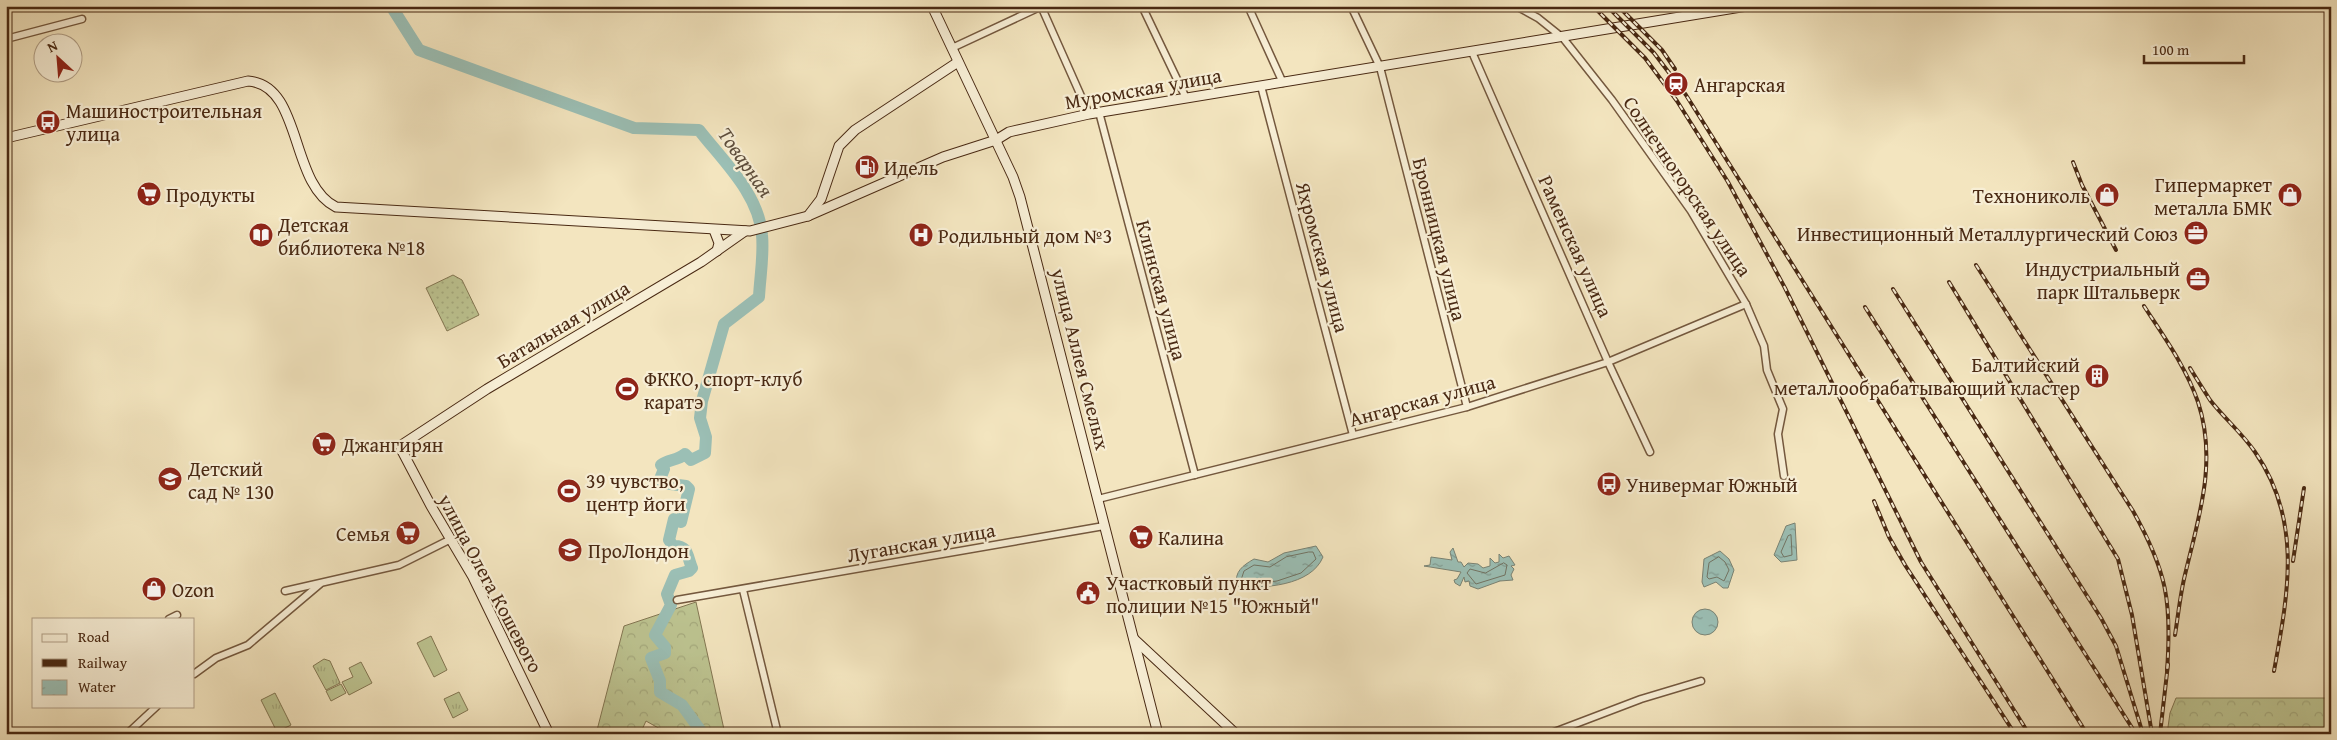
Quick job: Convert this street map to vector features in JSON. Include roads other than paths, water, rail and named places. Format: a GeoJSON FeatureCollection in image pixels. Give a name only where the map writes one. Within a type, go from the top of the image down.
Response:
{"type":"FeatureCollection","features":[{"type":"Feature","properties":{"kind":"main road","name":"улица Аллея Смелых"},"geometry":{"type":"LineString","coordinates":[[932,6],[996,140],[1020,197],[1158,734]]}},
{"type":"Feature","properties":{"kind":"main road"},"geometry":{"type":"LineString","coordinates":[[1380,67],[1741,7]]}},
{"type":"Feature","properties":{"kind":"main road"},"geometry":{"type":"LineString","coordinates":[[808,216],[820,198],[839,146],[855,130],[958,62]]}},
{"type":"Feature","properties":{"kind":"main road","name":"Муромская улица"},"geometry":{"type":"LineString","coordinates":[[6,138],[173,97],[248,81],[260,82],[279,99],[316,191],[336,207],[748,231],[769,228],[808,216],[943,157],[996,140],[1009,132],[1099,112],[1380,67]]}},
{"type":"Feature","properties":{"kind":"main road"},"geometry":{"type":"LineString","coordinates":[[820,198],[825,205],[832,206]]}},
{"type":"Feature","properties":{"kind":"main road"},"geometry":{"type":"LineString","coordinates":[[714,230],[719,243],[717,251]]}},
{"type":"Feature","properties":{"kind":"main road","name":"Батальная улица"},"geometry":{"type":"LineString","coordinates":[[401,449],[403,444],[488,390],[748,231]]}},
{"type":"Feature","properties":{"kind":"main road","name":"улица Олега Кошевого"},"geometry":{"type":"LineString","coordinates":[[401,449],[401,453],[473,578],[549,734]]}},
{"type":"Feature","properties":{"kind":"main road"},"geometry":{"type":"LineString","coordinates":[[1133,638],[1236,734]]}},
{"type":"Feature","properties":{"kind":"street"},"geometry":{"type":"LineString","coordinates":[[952,48],[1041,6],[1089,114]]}},
{"type":"Feature","properties":{"kind":"street"},"geometry":{"type":"LineString","coordinates":[[1142,6],[1186,98]]}},
{"type":"Feature","properties":{"kind":"street"},"geometry":{"type":"LineString","coordinates":[[1248,6],[1283,83]]}},
{"type":"Feature","properties":{"kind":"street"},"geometry":{"type":"LineString","coordinates":[[1352,6],[1380,67]]}},
{"type":"Feature","properties":{"kind":"street","name":"Солнечногорская улица"},"geometry":{"type":"LineString","coordinates":[[1516,6],[1538,18],[1563,38],[1612,100],[1690,211],[1746,304],[1764,346],[1767,370],[1783,409],[1778,434],[1784,476]]}},
{"type":"Feature","properties":{"kind":"street"},"geometry":{"type":"LineString","coordinates":[[6,39],[82,19]]}},
{"type":"Feature","properties":{"kind":"street","name":"Раменская улица"},"geometry":{"type":"LineString","coordinates":[[1472,52],[1608,362],[1650,452]]}},
{"type":"Feature","properties":{"kind":"street","name":"Бронницкая улица"},"geometry":{"type":"LineString","coordinates":[[1380,67],[1466,407]]}},
{"type":"Feature","properties":{"kind":"street","name":"Яхромская улица"},"geometry":{"type":"LineString","coordinates":[[1261,86],[1354,436]]}},
{"type":"Feature","properties":{"kind":"street","name":"Клинская улица"},"geometry":{"type":"LineString","coordinates":[[1099,112],[1195,475]]}},
{"type":"Feature","properties":{"kind":"street","name":"Ангарская улица"},"geometry":{"type":"LineString","coordinates":[[1098,500],[1466,407],[1608,362],[1746,304]]}},
{"type":"Feature","properties":{"kind":"street","name":"Луганская улица"},"geometry":{"type":"LineString","coordinates":[[677,600],[1104,526]]}},
{"type":"Feature","properties":{"kind":"street"},"geometry":{"type":"LineString","coordinates":[[285,591],[399,565],[451,539]]}},
{"type":"Feature","properties":{"kind":"street"},"geometry":{"type":"LineString","coordinates":[[195,673],[216,658],[248,645],[323,581]]}},
{"type":"Feature","properties":{"kind":"street"},"geometry":{"type":"LineString","coordinates":[[743,590],[778,734]]}},
{"type":"Feature","properties":{"kind":"street"},"geometry":{"type":"LineString","coordinates":[[172,618],[177,615]]}},
{"type":"Feature","properties":{"kind":"street"},"geometry":{"type":"LineString","coordinates":[[1548,734],[1641,699],[1701,681]]}},
{"type":"Feature","properties":{"kind":"street"},"geometry":{"type":"LineString","coordinates":[[127,734],[155,708]]}},
{"type":"Feature","properties":{"kind":"water"},"geometry":{"type":"Polygon","coordinates":[[[1795,523],[1797,560],[1781,562],[1774,555],[1786,526],[1795,523]]]}},
{"type":"Feature","properties":{"kind":"water"},"geometry":{"type":"Polygon","coordinates":[[[1316,546],[1323,557],[1317,567],[1297,580],[1272,586],[1236,586],[1240,570],[1254,559],[1268,562],[1284,553],[1316,546]]]}},
{"type":"Feature","properties":{"kind":"water"},"geometry":{"type":"Polygon","coordinates":[[[1453,548],[1458,562],[1461,562],[1464,567],[1468,563],[1478,564],[1483,568],[1490,566],[1490,558],[1495,563],[1499,562],[1499,554],[1503,558],[1509,556],[1515,565],[1511,566],[1514,569],[1511,575],[1513,580],[1500,581],[1478,589],[1470,586],[1469,581],[1465,582],[1464,577],[1460,586],[1455,583],[1454,580],[1457,579],[1461,572],[1424,566],[1430,565],[1431,557],[1452,560],[1450,552],[1453,548]]]}},
{"type":"Feature","properties":{"kind":"water"},"geometry":{"type":"Polygon","coordinates":[[[1720,551],[1729,559],[1734,570],[1728,588],[1723,588],[1716,582],[1704,587],[1702,582],[1704,559],[1720,551]]]}},
{"type":"Feature","properties":{"kind":"water"},"geometry":{"type":"Polygon","coordinates":[[[1705,609],[1714,613],[1718,622],[1714,631],[1705,635],[1696,631],[1692,622],[1696,613],[1705,609]]]}},
{"type":"Feature","properties":{"kind":"waterway","name":"Товарная"},"geometry":{"type":"LineString","coordinates":[[393,6],[393,9],[419,50],[634,128],[699,130],[729,166],[754,206],[762,235],[759,297],[724,324],[702,401],[700,418],[706,437],[705,453],[691,460],[685,454],[661,465],[664,469],[660,479],[663,483],[686,486],[689,489],[681,522],[674,519],[669,540],[673,546],[682,547],[685,550],[692,568],[689,571],[675,575],[667,594],[671,605],[655,635],[665,647],[665,653],[651,658],[660,681],[660,692],[682,705],[703,734]]}},
{"type":"Feature","properties":{"kind":"railway"},"geometry":{"type":"LineString","coordinates":[[1593,6],[1645,58],[1677,101],[1728,182],[1785,288],[1921,562],[2029,734]]}},
{"type":"Feature","properties":{"kind":"railway"},"geometry":{"type":"LineString","coordinates":[[1607,6],[1654,53],[1686,95],[2087,734]]}},
{"type":"Feature","properties":{"kind":"railway"},"geometry":{"type":"LineString","coordinates":[[1618,6],[1662,50],[1675,69]]}},
{"type":"Feature","properties":{"kind":"railway"},"geometry":{"type":"LineString","coordinates":[[2073,162],[2082,185],[2116,250]]}},
{"type":"Feature","properties":{"kind":"railway"},"geometry":{"type":"LineString","coordinates":[[1976,265],[2133,511],[2153,552],[2165,588],[2169,625],[2167,671]]}},
{"type":"Feature","properties":{"kind":"railway"},"geometry":{"type":"LineString","coordinates":[[1949,282],[2118,559],[2132,615],[2152,734]]}},
{"type":"Feature","properties":{"kind":"railway"},"geometry":{"type":"LineString","coordinates":[[1893,289],[2101,618],[2116,646],[2143,734]]}},
{"type":"Feature","properties":{"kind":"railway"},"geometry":{"type":"LineString","coordinates":[[2144,306],[2174,352],[2187,377],[2198,402],[2204,425],[2206,447],[2204,491],[2183,586],[2175,635]]}},
{"type":"Feature","properties":{"kind":"railway"},"geometry":{"type":"LineString","coordinates":[[1865,307],[2136,734]]}},
{"type":"Feature","properties":{"kind":"railway"},"geometry":{"type":"LineString","coordinates":[[2190,368],[2210,400],[2255,452],[2270,478],[2280,504],[2286,531],[2288,558],[2287,586],[2274,671]]}},
{"type":"Feature","properties":{"kind":"railway"},"geometry":{"type":"LineString","coordinates":[[2293,561],[2304,488]]}},
{"type":"Feature","properties":{"kind":"railway"},"geometry":{"type":"LineString","coordinates":[[1874,501],[1889,537],[1905,565],[2015,734]]}},
{"type":"Feature","properties":{"kind":"railway"},"geometry":{"type":"LineString","coordinates":[[2160,734],[2168,664]]}},
{"type":"Feature","properties":{"kind":"place","name":"Ангарская"},"geometry":{"type":"Point","coordinates":[1676,84]}},
{"type":"Feature","properties":{"kind":"place","name":"Машиностроительная улица"},"geometry":{"type":"Point","coordinates":[48,122]}},
{"type":"Feature","properties":{"kind":"place","name":"Идель"},"geometry":{"type":"Point","coordinates":[867,167]}},
{"type":"Feature","properties":{"kind":"place","name":"Продукты"},"geometry":{"type":"Point","coordinates":[149,194]}},
{"type":"Feature","properties":{"kind":"place","name":"Технониколь"},"geometry":{"type":"Point","coordinates":[2107,195]}},
{"type":"Feature","properties":{"kind":"place","name":"Гипермаркет металла БМК"},"geometry":{"type":"Point","coordinates":[2290,195]}},
{"type":"Feature","properties":{"kind":"place","name":"Инвестиционный Металлургический Союз"},"geometry":{"type":"Point","coordinates":[2196,233]}},
{"type":"Feature","properties":{"kind":"place","name":"Детская библиотека №18"},"geometry":{"type":"Point","coordinates":[261,235]}},
{"type":"Feature","properties":{"kind":"place","name":"Родильный дом №3"},"geometry":{"type":"Point","coordinates":[921,235]}},
{"type":"Feature","properties":{"kind":"place","name":"Индустриальный парк Штальверк"},"geometry":{"type":"Point","coordinates":[2198,279]}},
{"type":"Feature","properties":{"kind":"place","name":"Балтийский металлообрабатывающий кластер"},"geometry":{"type":"Point","coordinates":[2097,376]}},
{"type":"Feature","properties":{"kind":"place","name":"ФККО, спорт-клуб каратэ"},"geometry":{"type":"Point","coordinates":[627,389]}},
{"type":"Feature","properties":{"kind":"place","name":"Джангирян"},"geometry":{"type":"Point","coordinates":[324,444]}},
{"type":"Feature","properties":{"kind":"place","name":"Детский сад № 130"},"geometry":{"type":"Point","coordinates":[170,479]}},
{"type":"Feature","properties":{"kind":"place","name":"Универмаг Южный"},"geometry":{"type":"Point","coordinates":[1609,484]}},
{"type":"Feature","properties":{"kind":"place","name":"39 чувство, центр йоги"},"geometry":{"type":"Point","coordinates":[569,491]}},
{"type":"Feature","properties":{"kind":"place","name":"Семья"},"geometry":{"type":"Point","coordinates":[408,533]}},
{"type":"Feature","properties":{"kind":"place","name":"Калина"},"geometry":{"type":"Point","coordinates":[1141,537]}},
{"type":"Feature","properties":{"kind":"place","name":"ПроЛондон"},"geometry":{"type":"Point","coordinates":[570,550]}},
{"type":"Feature","properties":{"kind":"place","name":"Ozon"},"geometry":{"type":"Point","coordinates":[154,589]}},
{"type":"Feature","properties":{"kind":"place","name":"Участковый пункт полиции №15 \"Южный\""},"geometry":{"type":"Point","coordinates":[1088,593]}}]}
